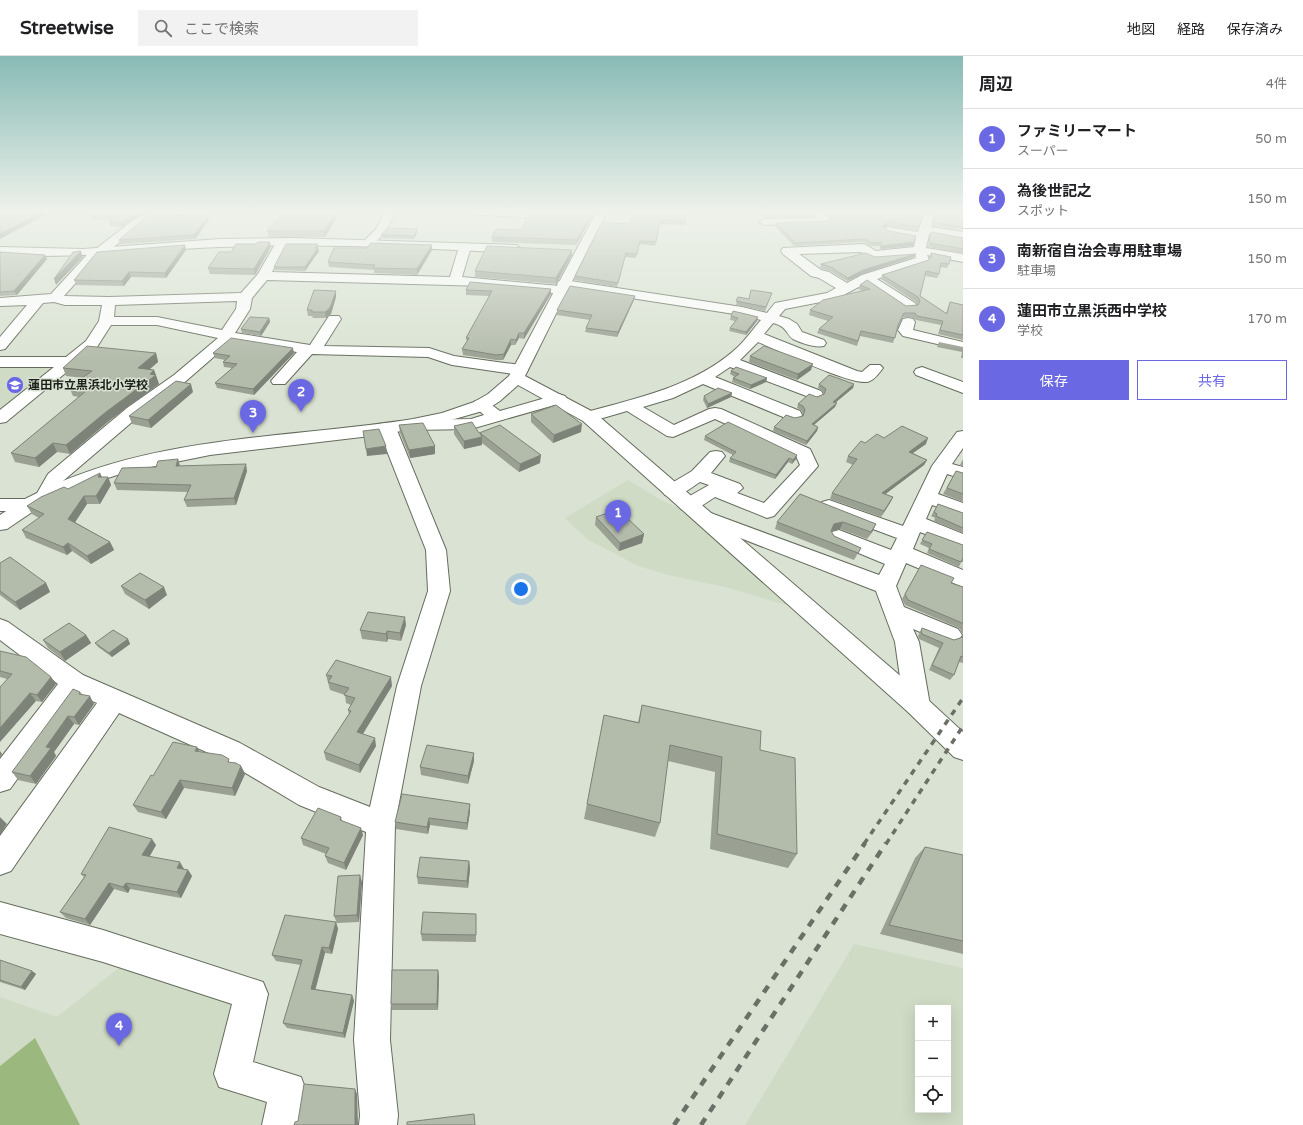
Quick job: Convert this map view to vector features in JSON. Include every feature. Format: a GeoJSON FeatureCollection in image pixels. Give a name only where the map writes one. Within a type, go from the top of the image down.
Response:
{"type":"FeatureCollection","features":[{"type":"Feature","properties":{"kind":"street"},"geometry":{"type":"LineString","coordinates":[[55,298],[88,261]]}},
{"type":"Feature","properties":{"kind":"street"},"geometry":{"type":"LineString","coordinates":[[46,495],[54,478],[133,412],[180,378],[226,339],[226,334],[243,309],[245,297],[263,276],[269,261]]}},
{"type":"Feature","properties":{"kind":"street"},"geometry":{"type":"LineString","coordinates":[[455,281],[461,261]]}},
{"type":"Feature","properties":{"kind":"street"},"geometry":{"type":"LineString","coordinates":[[0,524],[27,505],[46,495],[94,476],[165,457],[201,451],[412,425],[428,422],[481,405],[502,391],[518,374],[562,287],[569,261]]}},
{"type":"Feature","properties":{"kind":"street"},"geometry":{"type":"LineString","coordinates":[[800,261],[816,273],[824,275],[847,289]]}},
{"type":"Feature","properties":{"kind":"street"},"geometry":{"type":"LineString","coordinates":[[589,417],[667,395],[703,378],[744,349],[780,306],[831,296],[867,278],[920,261]]}},
{"type":"Feature","properties":{"kind":"street"},"geometry":{"type":"LineString","coordinates":[[263,276],[310,275],[562,287],[742,311],[770,317],[784,322],[801,337],[820,343]]}},
{"type":"Feature","properties":{"kind":"street"},"geometry":{"type":"LineString","coordinates":[[867,278],[910,306]]}},
{"type":"Feature","properties":{"kind":"street"},"geometry":{"type":"LineString","coordinates":[[0,302],[33,295],[55,298],[64,301],[245,297]]}},
{"type":"Feature","properties":{"kind":"street"},"geometry":{"type":"LineString","coordinates":[[0,346],[33,295]]}},
{"type":"Feature","properties":{"kind":"street"},"geometry":{"type":"LineString","coordinates":[[0,418],[92,344],[106,321],[109,301]]}},
{"type":"Feature","properties":{"kind":"street"},"geometry":{"type":"LineString","coordinates":[[280,381],[311,350],[334,319]]}},
{"type":"Feature","properties":{"kind":"street"},"geometry":{"type":"LineString","coordinates":[[106,321],[157,320],[270,344],[311,350],[429,353],[452,360],[518,374],[589,417],[917,705],[963,749]]}},
{"type":"Feature","properties":{"kind":"street"},"geometry":{"type":"LineString","coordinates":[[908,322],[905,330],[908,333],[963,346]]}},
{"type":"Feature","properties":{"kind":"street"},"geometry":{"type":"LineString","coordinates":[[755,335],[854,376],[866,377],[875,368]]}},
{"type":"Feature","properties":{"kind":"street"},"geometry":{"type":"LineString","coordinates":[[729,361],[815,394]]}},
{"type":"Feature","properties":{"kind":"street"},"geometry":{"type":"LineString","coordinates":[[0,362],[69,362]]}},
{"type":"Feature","properties":{"kind":"street"},"geometry":{"type":"LineString","coordinates":[[922,372],[963,388]]}},
{"type":"Feature","properties":{"kind":"street"},"geometry":{"type":"LineString","coordinates":[[703,378],[794,415]]}},
{"type":"Feature","properties":{"kind":"street"},"geometry":{"type":"LineString","coordinates":[[412,425],[471,424],[559,399]]}},
{"type":"Feature","properties":{"kind":"street"},"geometry":{"type":"LineString","coordinates":[[481,405],[496,417]]}},
{"type":"Feature","properties":{"kind":"street"},"geometry":{"type":"LineString","coordinates":[[630,406],[673,432],[715,413],[804,453],[809,466],[767,512],[714,490],[694,510]]}},
{"type":"Feature","properties":{"kind":"street"},"geometry":{"type":"LineString","coordinates":[[378,1125],[379,1115],[372,1040],[380,824],[409,686],[439,591],[436,550],[387,428]]}},
{"type":"Feature","properties":{"kind":"street"},"geometry":{"type":"LineString","coordinates":[[917,705],[907,642],[885,586],[941,466],[963,436]]}},
{"type":"Feature","properties":{"kind":"street"},"geometry":{"type":"LineString","coordinates":[[672,491],[699,475],[716,456]]}},
{"type":"Feature","properties":{"kind":"street"},"geometry":{"type":"LineString","coordinates":[[941,466],[963,473]]}},
{"type":"Feature","properties":{"kind":"street"},"geometry":{"type":"LineString","coordinates":[[699,475],[758,498]]}},
{"type":"Feature","properties":{"kind":"street"},"geometry":{"type":"LineString","coordinates":[[926,496],[963,510]]}},
{"type":"Feature","properties":{"kind":"street"},"geometry":{"type":"LineString","coordinates":[[0,505],[27,505]]}},
{"type":"Feature","properties":{"kind":"street"},"geometry":{"type":"LineString","coordinates":[[828,506],[905,542],[963,579]]}},
{"type":"Feature","properties":{"kind":"street"},"geometry":{"type":"LineString","coordinates":[[694,510],[885,586]]}},
{"type":"Feature","properties":{"kind":"street"},"geometry":{"type":"LineString","coordinates":[[839,537],[905,542],[963,542]]}},
{"type":"Feature","properties":{"kind":"street"},"geometry":{"type":"LineString","coordinates":[[895,612],[950,635]]}},
{"type":"Feature","properties":{"kind":"street"},"geometry":{"type":"LineString","coordinates":[[0,628],[74,682],[231,751],[309,796],[380,824]]}},
{"type":"Feature","properties":{"kind":"street"},"geometry":{"type":"LineString","coordinates":[[0,780],[74,682]]}},
{"type":"Feature","properties":{"kind":"street"},"geometry":{"type":"LineString","coordinates":[[0,861],[114,700]]}},
{"type":"Feature","properties":{"kind":"street"},"geometry":{"type":"LineString","coordinates":[[0,918],[103,946],[251,994],[232,1074],[288,1090],[281,1125]]}},
{"type":"Feature","properties":{"kind":"shaded area","name":"蓮田市立黒浜北小学校"},"geometry":{"type":"Polygon","coordinates":[[[0,366],[55,366],[0,410],[0,366]]]}},
{"type":"Feature","properties":{"kind":"shaded area"},"geometry":{"type":"Polygon","coordinates":[[[628,480],[661,500],[687,512],[794,606],[789,606],[729,588],[668,575],[638,566],[587,539],[565,518],[628,480]]]}},
{"type":"Feature","properties":{"kind":"shaded area"},"geometry":{"type":"Polygon","coordinates":[[[854,944],[963,968],[963,1125],[745,1125],[854,944]]]}},
{"type":"Feature","properties":{"kind":"shaded area"},"geometry":{"type":"Polygon","coordinates":[[[121,966],[251,994],[232,1074],[288,1090],[281,1125],[0,1125],[0,997],[57,1017],[121,966]]]}},
{"type":"Feature","properties":{"kind":"green space"},"geometry":{"type":"Polygon","coordinates":[[[35,1038],[80,1125],[0,1125],[0,1066],[35,1038]]]}},
{"type":"Feature","properties":{"kind":"building"},"geometry":{"type":"Polygon","coordinates":[[[0,261],[40,261],[14,291],[0,292],[0,261]]]}},
{"type":"Feature","properties":{"kind":"building"},"geometry":{"type":"Polygon","coordinates":[[[67,261],[71,261],[54,279],[67,261]]]}},
{"type":"Feature","properties":{"kind":"building"},"geometry":{"type":"Polygon","coordinates":[[[90,261],[174,261],[165,273],[129,272],[122,281],[74,280],[90,261]]]}},
{"type":"Feature","properties":{"kind":"building"},"geometry":{"type":"Polygon","coordinates":[[[213,261],[259,261],[254,269],[208,268],[213,261]]]}},
{"type":"Feature","properties":{"kind":"building"},"geometry":{"type":"Polygon","coordinates":[[[277,261],[309,261],[305,267],[274,267],[277,261]]]}},
{"type":"Feature","properties":{"kind":"building"},"geometry":{"type":"Polygon","coordinates":[[[422,261],[417,269],[373,268],[375,265],[328,262],[422,261]]]}},
{"type":"Feature","properties":{"kind":"building"},"geometry":{"type":"Polygon","coordinates":[[[480,261],[566,261],[556,278],[475,271],[480,261]]]}},
{"type":"Feature","properties":{"kind":"building"},"geometry":{"type":"Polygon","coordinates":[[[583,261],[624,261],[618,283],[575,276],[583,261]]]}},
{"type":"Feature","properties":{"kind":"building"},"geometry":{"type":"Polygon","coordinates":[[[834,261],[893,261],[863,270],[848,278],[831,267],[821,264],[834,261]]]}},
{"type":"Feature","properties":{"kind":"building"},"geometry":{"type":"Polygon","coordinates":[[[926,261],[950,261],[949,264],[941,263],[939,274],[926,271],[920,296],[947,314],[950,302],[963,305],[963,335],[940,330],[943,321],[917,316],[915,313],[904,313],[898,325],[895,338],[861,331],[858,341],[819,329],[833,317],[810,310],[823,300],[870,289],[860,285],[867,280],[906,306],[918,305],[920,301],[918,297],[882,275],[926,261]]]}},
{"type":"Feature","properties":{"kind":"building"},"geometry":{"type":"Polygon","coordinates":[[[470,282],[551,289],[524,333],[519,333],[516,340],[511,339],[504,354],[496,355],[462,349],[469,338],[466,338],[492,291],[466,290],[470,282]]]}},
{"type":"Feature","properties":{"kind":"building"},"geometry":{"type":"Polygon","coordinates":[[[570,286],[635,296],[618,332],[586,328],[592,315],[557,310],[570,286]]]}},
{"type":"Feature","properties":{"kind":"building"},"geometry":{"type":"Polygon","coordinates":[[[314,290],[336,291],[330,308],[325,312],[312,312],[312,310],[307,310],[314,290]]]}},
{"type":"Feature","properties":{"kind":"building"},"geometry":{"type":"Polygon","coordinates":[[[751,290],[772,293],[766,307],[736,301],[738,297],[749,299],[751,290]]]}},
{"type":"Feature","properties":{"kind":"building"},"geometry":{"type":"Polygon","coordinates":[[[733,311],[758,317],[746,332],[730,328],[738,318],[731,316],[733,311]]]}},
{"type":"Feature","properties":{"kind":"building"},"geometry":{"type":"Polygon","coordinates":[[[250,317],[269,318],[260,332],[241,329],[250,317]]]}},
{"type":"Feature","properties":{"kind":"building"},"geometry":{"type":"Polygon","coordinates":[[[231,338],[293,348],[253,389],[215,383],[237,364],[223,362],[230,356],[213,353],[231,338]]]}},
{"type":"Feature","properties":{"kind":"building"},"geometry":{"type":"Polygon","coordinates":[[[87,346],[156,353],[138,368],[154,370],[150,374],[156,375],[106,412],[66,445],[53,443],[35,458],[11,453],[86,391],[69,387],[92,371],[63,368],[87,346]]]}},
{"type":"Feature","properties":{"kind":"building"},"geometry":{"type":"Polygon","coordinates":[[[764,346],[813,364],[798,374],[750,356],[764,346]]]}},
{"type":"Feature","properties":{"kind":"building"},"geometry":{"type":"Polygon","coordinates":[[[736,367],[767,378],[751,385],[733,378],[739,374],[731,371],[736,367]]]}},
{"type":"Feature","properties":{"kind":"building"},"geometry":{"type":"Polygon","coordinates":[[[829,375],[854,384],[833,402],[837,403],[812,424],[818,427],[807,441],[774,427],[786,415],[795,418],[803,416],[805,410],[803,406],[798,404],[809,394],[817,397],[824,394],[826,389],[819,384],[829,375]]]}},
{"type":"Feature","properties":{"kind":"building"},"geometry":{"type":"Polygon","coordinates":[[[176,381],[191,384],[148,420],[129,416],[176,381]]]}},
{"type":"Feature","properties":{"kind":"building"},"geometry":{"type":"Polygon","coordinates":[[[718,388],[732,393],[708,404],[704,396],[718,388]]]}},
{"type":"Feature","properties":{"kind":"building"},"geometry":{"type":"Polygon","coordinates":[[[556,405],[582,424],[554,435],[531,414],[556,405]]]}},
{"type":"Feature","properties":{"kind":"building"},"geometry":{"type":"Polygon","coordinates":[[[472,422],[479,433],[500,425],[541,455],[520,464],[480,433],[482,437],[464,441],[454,426],[472,422]]]}},
{"type":"Feature","properties":{"kind":"building"},"geometry":{"type":"Polygon","coordinates":[[[728,422],[797,455],[793,460],[789,458],[776,475],[730,458],[736,452],[705,436],[728,422]]]}},
{"type":"Feature","properties":{"kind":"building"},"geometry":{"type":"Polygon","coordinates":[[[423,423],[435,446],[409,450],[399,425],[423,423]]]}},
{"type":"Feature","properties":{"kind":"building"},"geometry":{"type":"Polygon","coordinates":[[[902,426],[928,438],[909,452],[927,460],[882,493],[893,497],[884,511],[832,493],[857,459],[848,456],[861,441],[865,443],[877,434],[884,438],[902,426]]]}},
{"type":"Feature","properties":{"kind":"building"},"geometry":{"type":"Polygon","coordinates":[[[379,429],[386,446],[366,449],[363,431],[379,429]]]}},
{"type":"Feature","properties":{"kind":"building"},"geometry":{"type":"Polygon","coordinates":[[[178,459],[176,466],[246,464],[234,498],[184,500],[191,485],[114,483],[122,468],[156,467],[158,461],[178,459]]]}},
{"type":"Feature","properties":{"kind":"building"},"geometry":{"type":"Polygon","coordinates":[[[956,471],[963,473],[963,494],[947,488],[956,471]]]}},
{"type":"Feature","properties":{"kind":"building"},"geometry":{"type":"Polygon","coordinates":[[[100,473],[98,477],[108,477],[96,496],[84,496],[68,519],[110,542],[87,556],[68,543],[63,547],[22,530],[44,514],[27,506],[41,497],[64,487],[68,489],[100,473]]]}},
{"type":"Feature","properties":{"kind":"building"},"geometry":{"type":"Polygon","coordinates":[[[800,494],[876,524],[871,532],[843,522],[834,524],[831,531],[834,536],[861,548],[858,553],[777,522],[800,494]]]}},
{"type":"Feature","properties":{"kind":"building"},"geometry":{"type":"Polygon","coordinates":[[[938,504],[963,513],[963,528],[936,516],[937,514],[934,512],[938,504]]]}},
{"type":"Feature","properties":{"kind":"building"},"geometry":{"type":"Polygon","coordinates":[[[616,510],[622,516],[624,515],[644,534],[620,543],[596,517],[616,510]]]}},
{"type":"Feature","properties":{"kind":"building"},"geometry":{"type":"Polygon","coordinates":[[[927,532],[963,545],[963,558],[961,562],[929,549],[932,544],[922,540],[927,532]]]}},
{"type":"Feature","properties":{"kind":"building"},"geometry":{"type":"Polygon","coordinates":[[[10,557],[46,583],[15,602],[0,591],[0,563],[10,557]]]}},
{"type":"Feature","properties":{"kind":"building"},"geometry":{"type":"Polygon","coordinates":[[[921,565],[954,578],[951,583],[963,587],[963,624],[908,600],[905,594],[921,565]]]}},
{"type":"Feature","properties":{"kind":"building"},"geometry":{"type":"Polygon","coordinates":[[[140,573],[164,587],[145,600],[121,586],[140,573]]]}},
{"type":"Feature","properties":{"kind":"building"},"geometry":{"type":"Polygon","coordinates":[[[368,612],[405,617],[400,633],[387,631],[386,634],[360,630],[368,612]]]}},
{"type":"Feature","properties":{"kind":"building"},"geometry":{"type":"Polygon","coordinates":[[[69,623],[86,635],[60,652],[43,640],[69,623]]]}},
{"type":"Feature","properties":{"kind":"building"},"geometry":{"type":"Polygon","coordinates":[[[922,628],[954,640],[963,637],[963,657],[961,656],[954,675],[932,665],[943,643],[922,634],[922,628]]]}},
{"type":"Feature","properties":{"kind":"building"},"geometry":{"type":"Polygon","coordinates":[[[113,630],[128,639],[109,653],[95,643],[113,630]]]}},
{"type":"Feature","properties":{"kind":"building"},"geometry":{"type":"Polygon","coordinates":[[[0,651],[26,657],[51,677],[37,695],[30,693],[0,728],[0,687],[12,674],[0,671],[0,651]]]}},
{"type":"Feature","properties":{"kind":"building"},"geometry":{"type":"Polygon","coordinates":[[[336,660],[391,677],[357,732],[375,738],[359,765],[324,752],[351,711],[348,710],[355,698],[344,695],[349,688],[328,682],[332,676],[326,675],[336,660]]]}},
{"type":"Feature","properties":{"kind":"building"},"geometry":{"type":"Polygon","coordinates":[[[73,689],[80,692],[79,694],[90,696],[74,717],[68,716],[46,747],[51,748],[30,776],[12,772],[73,689]]]}},
{"type":"Feature","properties":{"kind":"building"},"geometry":{"type":"Polygon","coordinates":[[[642,705],[761,731],[760,750],[795,758],[797,854],[717,834],[722,757],[670,745],[660,823],[587,804],[604,715],[639,723],[642,705]]]}},
{"type":"Feature","properties":{"kind":"building"},"geometry":{"type":"Polygon","coordinates":[[[173,742],[197,747],[195,751],[222,755],[229,759],[228,762],[236,763],[241,766],[232,788],[180,780],[161,812],[133,805],[151,775],[153,776],[173,742]]]}},
{"type":"Feature","properties":{"kind":"building"},"geometry":{"type":"Polygon","coordinates":[[[427,745],[474,753],[468,776],[420,767],[427,745]]]}},
{"type":"Feature","properties":{"kind":"building"},"geometry":{"type":"Polygon","coordinates":[[[402,794],[470,804],[467,823],[429,818],[427,827],[395,822],[402,794]]]}},
{"type":"Feature","properties":{"kind":"building"},"geometry":{"type":"Polygon","coordinates":[[[318,808],[341,817],[340,820],[361,828],[344,863],[325,856],[329,848],[301,838],[318,808]]]}},
{"type":"Feature","properties":{"kind":"building"},"geometry":{"type":"Polygon","coordinates":[[[109,827],[152,839],[142,855],[180,862],[177,868],[188,870],[177,892],[126,883],[123,887],[109,883],[85,919],[60,912],[86,875],[81,874],[109,827]]]}},
{"type":"Feature","properties":{"kind":"building"},"geometry":{"type":"Polygon","coordinates":[[[925,847],[963,855],[963,941],[889,925],[925,847]]]}},
{"type":"Feature","properties":{"kind":"building"},"geometry":{"type":"Polygon","coordinates":[[[420,857],[469,861],[467,881],[417,877],[420,857]]]}},
{"type":"Feature","properties":{"kind":"building"},"geometry":{"type":"Polygon","coordinates":[[[360,875],[357,915],[334,916],[338,876],[360,875]]]}},
{"type":"Feature","properties":{"kind":"building"},"geometry":{"type":"Polygon","coordinates":[[[423,912],[476,914],[476,935],[421,934],[423,912]]]}},
{"type":"Feature","properties":{"kind":"building"},"geometry":{"type":"Polygon","coordinates":[[[285,915],[336,922],[329,948],[322,947],[311,989],[352,995],[343,1033],[283,1023],[302,960],[272,955],[285,915]]]}},
{"type":"Feature","properties":{"kind":"building"},"geometry":{"type":"Polygon","coordinates":[[[0,960],[32,971],[21,987],[0,980],[0,960]]]}},
{"type":"Feature","properties":{"kind":"building"},"geometry":{"type":"Polygon","coordinates":[[[392,970],[438,970],[437,1004],[391,1004],[392,970]]]}},
{"type":"Feature","properties":{"kind":"building"},"geometry":{"type":"Polygon","coordinates":[[[304,1084],[355,1089],[355,1125],[294,1125],[295,1122],[298,1121],[304,1084]]]}},
{"type":"Feature","properties":{"kind":"building"},"geometry":{"type":"Polygon","coordinates":[[[474,1114],[475,1125],[407,1125],[407,1122],[474,1114]]]}},
{"type":"Feature","properties":{"kind":"railway"},"geometry":{"type":"LineString","coordinates":[[864,844],[963,698]]}},
{"type":"Feature","properties":{"kind":"railway"},"geometry":{"type":"LineString","coordinates":[[886,844],[963,726]]}},
{"type":"Feature","properties":{"kind":"railway"},"geometry":{"type":"LineString","coordinates":[[674,1125],[865,843]]}},
{"type":"Feature","properties":{"kind":"railway"},"geometry":{"type":"LineString","coordinates":[[701,1125],[886,843]]}},
{"type":"Feature","properties":{"kind":"place","name":"蓮田市立黒浜北小学校"},"geometry":{"type":"Point","coordinates":[15,385]}},
{"type":"Feature","properties":{"kind":"place","name":"為後世記之"},"geometry":{"type":"Point","coordinates":[301,412]}},
{"type":"Feature","properties":{"kind":"place","name":"南新宿自治会専用駐車場"},"geometry":{"type":"Point","coordinates":[253,433]}},
{"type":"Feature","properties":{"kind":"place","name":"ファミリーマート"},"geometry":{"type":"Point","coordinates":[618,533]}},
{"type":"Feature","properties":{"kind":"place","name":"蓮田市立黒浜西中学校"},"geometry":{"type":"Point","coordinates":[119,1046]}}]}
